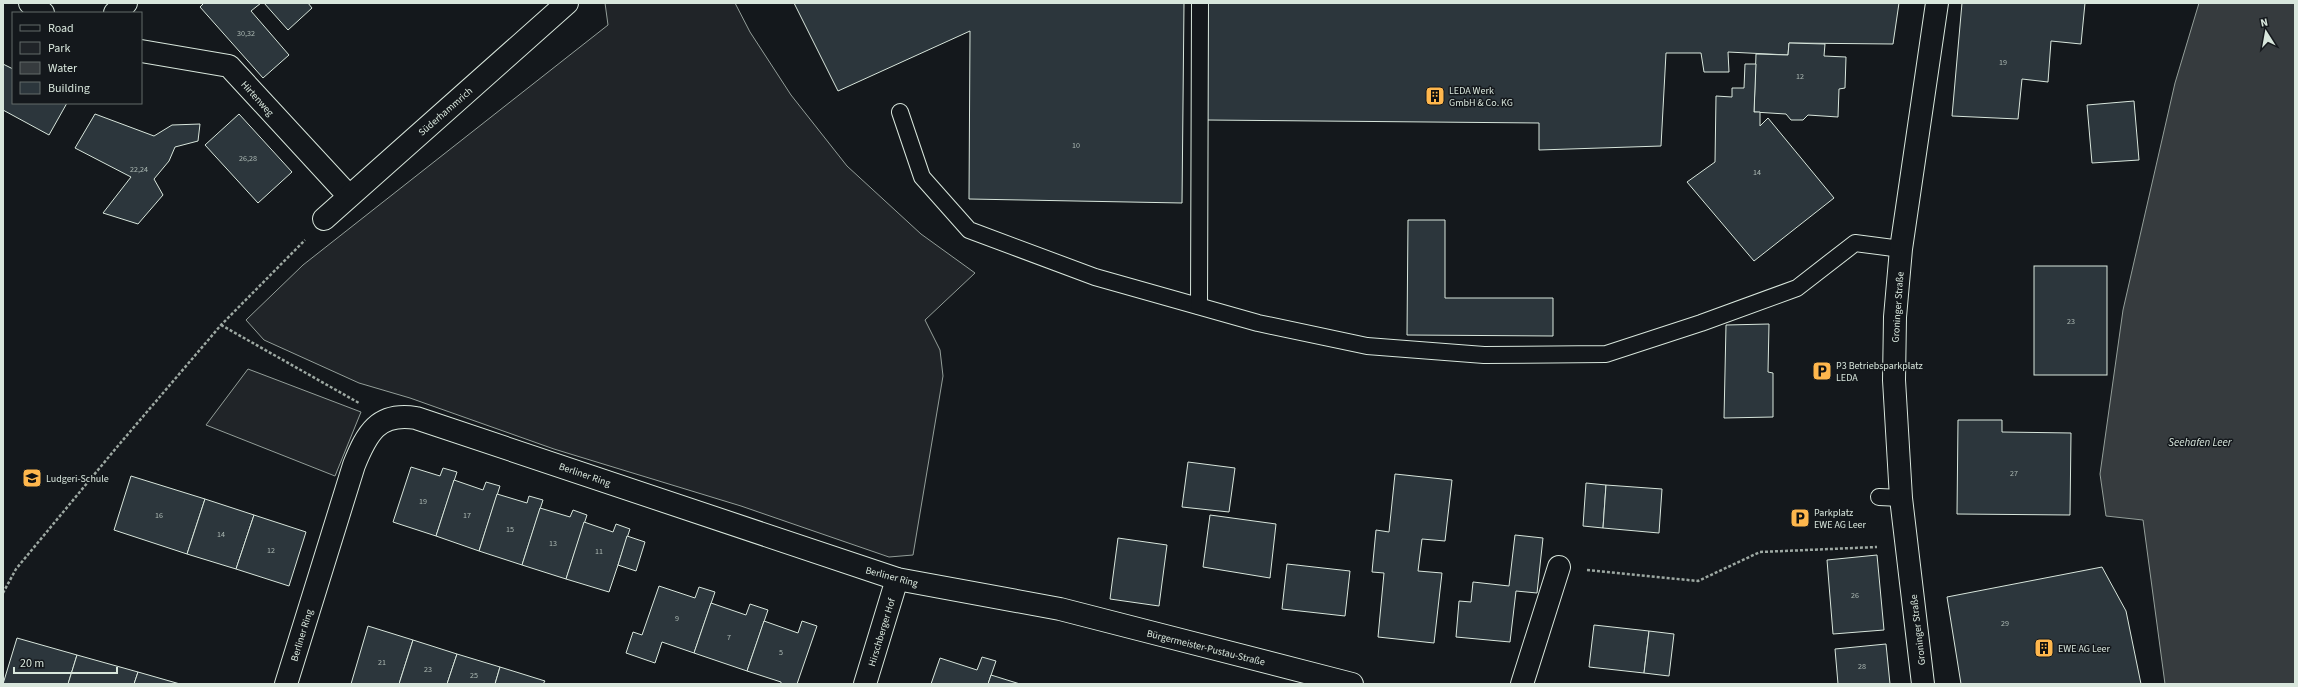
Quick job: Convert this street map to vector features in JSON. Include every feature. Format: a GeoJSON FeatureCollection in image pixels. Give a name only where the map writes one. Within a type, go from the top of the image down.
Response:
{"type":"FeatureCollection","features":[{"type":"Feature","properties":{"kind":"street"},"geometry":{"type":"LineString","coordinates":[[30,3],[43,12]]}},
{"type":"Feature","properties":{"kind":"street"},"geometry":{"type":"LineString","coordinates":[[116,12],[126,3]]}},
{"type":"Feature","properties":{"kind":"street","name":"Süderhammrich"},"geometry":{"type":"LineString","coordinates":[[324,219],[348,196],[567,3]]}},
{"type":"Feature","properties":{"kind":"street","name":"Groninger Straße"},"geometry":{"type":"LineString","coordinates":[[1923,684],[1901,498],[1894,380],[1895,317],[1901,249],[1937,3]]}},
{"type":"Feature","properties":{"kind":"street","name":"Hirtenweg"},"geometry":{"type":"LineString","coordinates":[[142,52],[229,66],[348,196]]}},
{"type":"Feature","properties":{"kind":"street","name":"Berliner Ring"},"geometry":{"type":"LineString","coordinates":[[286,684],[354,465],[365,437],[387,418],[403,416],[416,418],[897,579],[1060,609]]}},
{"type":"Feature","properties":{"kind":"street"},"geometry":{"type":"LineString","coordinates":[[1522,684],[1559,567]]}},
{"type":"Feature","properties":{"kind":"street","name":"Hirschberger Hof"},"geometry":{"type":"LineString","coordinates":[[866,684],[897,579]]}},
{"type":"Feature","properties":{"kind":"street","name":"Bürgermeister-Pustau-Straße"},"geometry":{"type":"LineString","coordinates":[[1060,609],[1352,684]]}},
{"type":"Feature","properties":{"kind":"lane"},"geometry":{"type":"LineString","coordinates":[[1199,306],[1200,3]]}},
{"type":"Feature","properties":{"kind":"lane"},"geometry":{"type":"LineString","coordinates":[[900,112],[922,177],[969,230],[1095,277],[1258,323],[1367,346],[1484,355],[1606,354],[1700,323],[1797,288],[1855,244],[1901,249]]}},
{"type":"Feature","properties":{"kind":"lane"},"geometry":{"type":"LineString","coordinates":[[1879,498],[1901,498]]}},
{"type":"Feature","properties":{"kind":"path"},"geometry":{"type":"LineString","coordinates":[[3,593],[16,569],[221,325],[280,268],[324,219]]}},
{"type":"Feature","properties":{"kind":"path"},"geometry":{"type":"LineString","coordinates":[[221,325],[387,418]]}},
{"type":"Feature","properties":{"kind":"path"},"geometry":{"type":"LineString","coordinates":[[1559,567],[1698,581],[1760,552],[1876,547],[1907,549]]}},
{"type":"Feature","properties":{"kind":"green space"},"geometry":{"type":"Polygon","coordinates":[[[605,3],[735,3],[750,32],[791,95],[847,166],[921,234],[975,273],[925,320],[940,350],[943,376],[913,555],[889,557],[741,506],[554,449],[410,398],[359,383],[264,340],[246,320],[303,265],[608,25],[605,3]]]}},
{"type":"Feature","properties":{"kind":"green space"},"geometry":{"type":"Polygon","coordinates":[[[248,369],[361,412],[335,476],[206,425],[248,369]]]}},
{"type":"Feature","properties":{"kind":"water","name":"Seehafen Leer"},"geometry":{"type":"Polygon","coordinates":[[[2199,3],[2295,3],[2295,684],[2165,684],[2143,520],[2106,516],[2100,474],[2123,310],[2175,83],[2199,3]]]}},
{"type":"Feature","properties":{"kind":"building"},"geometry":{"type":"Polygon","coordinates":[[[204,3],[261,3],[251,11],[289,55],[263,78],[200,7],[204,3]]]}},
{"type":"Feature","properties":{"kind":"building"},"geometry":{"type":"Polygon","coordinates":[[[264,3],[308,3],[312,8],[288,30],[264,3]]]}},
{"type":"Feature","properties":{"kind":"building"},"geometry":{"type":"Polygon","coordinates":[[[794,3],[1184,3],[1182,203],[969,199],[970,31],[838,91],[794,3]]]}},
{"type":"Feature","properties":{"kind":"building","name":"LEDA Werk GmbH & Co. KG"},"geometry":{"type":"Polygon","coordinates":[[[1208,3],[1899,3],[1893,44],[1789,43],[1788,55],[1728,52],[1729,72],[1704,72],[1701,53],[1666,53],[1661,146],[1539,150],[1539,123],[1207,120],[1208,3]]]}},
{"type":"Feature","properties":{"kind":"building"},"geometry":{"type":"Polygon","coordinates":[[[1962,3],[2085,3],[2081,44],[2051,41],[2048,82],[2022,79],[2018,119],[1952,116],[1962,3]]]}},
{"type":"Feature","properties":{"kind":"building"},"geometry":{"type":"Polygon","coordinates":[[[1789,43],[1825,44],[1824,56],[1846,57],[1845,88],[1839,89],[1838,117],[1808,115],[1803,120],[1791,120],[1786,114],[1754,112],[1756,54],[1788,55],[1789,43]]]}},
{"type":"Feature","properties":{"kind":"building"},"geometry":{"type":"Polygon","coordinates":[[[3,64],[12,68],[12,104],[66,104],[49,135],[3,110],[3,64]]]}},
{"type":"Feature","properties":{"kind":"building"},"geometry":{"type":"Polygon","coordinates":[[[1745,64],[1756,64],[1754,112],[1760,112],[1760,126],[1768,118],[1834,198],[1754,261],[1687,182],[1715,162],[1716,96],[1732,97],[1732,88],[1744,88],[1745,64]]]}},
{"type":"Feature","properties":{"kind":"building"},"geometry":{"type":"Polygon","coordinates":[[[2134,101],[2139,160],[2092,163],[2087,105],[2134,101]]]}},
{"type":"Feature","properties":{"kind":"building"},"geometry":{"type":"Polygon","coordinates":[[[95,114],[154,136],[172,125],[200,124],[198,141],[175,147],[169,161],[154,179],[163,195],[138,224],[103,213],[131,177],[75,148],[95,114]]]}},
{"type":"Feature","properties":{"kind":"building"},"geometry":{"type":"Polygon","coordinates":[[[239,114],[292,172],[258,203],[205,145],[239,114]]]}},
{"type":"Feature","properties":{"kind":"building"},"geometry":{"type":"Polygon","coordinates":[[[1408,220],[1445,220],[1445,298],[1553,298],[1553,336],[1407,335],[1408,220]]]}},
{"type":"Feature","properties":{"kind":"building"},"geometry":{"type":"Polygon","coordinates":[[[2034,266],[2107,266],[2107,375],[2034,375],[2034,266]]]}},
{"type":"Feature","properties":{"kind":"building"},"geometry":{"type":"Polygon","coordinates":[[[1769,324],[1768,372],[1773,373],[1773,417],[1724,418],[1726,325],[1769,324]]]}},
{"type":"Feature","properties":{"kind":"building"},"geometry":{"type":"Polygon","coordinates":[[[1958,420],[2002,420],[2002,432],[2071,433],[2070,515],[1957,514],[1958,420]]]}},
{"type":"Feature","properties":{"kind":"building"},"geometry":{"type":"Polygon","coordinates":[[[1188,462],[1235,468],[1229,512],[1182,507],[1188,462]]]}},
{"type":"Feature","properties":{"kind":"building"},"geometry":{"type":"Polygon","coordinates":[[[411,467],[440,476],[443,468],[457,472],[436,536],[393,522],[411,467]]]}},
{"type":"Feature","properties":{"kind":"building"},"geometry":{"type":"Polygon","coordinates":[[[1395,474],[1452,480],[1445,541],[1422,539],[1418,571],[1442,573],[1434,643],[1378,637],[1384,573],[1372,572],[1376,530],[1389,532],[1395,474]]]}},
{"type":"Feature","properties":{"kind":"building"},"geometry":{"type":"Polygon","coordinates":[[[131,476],[205,499],[187,554],[114,530],[131,476]]]}},
{"type":"Feature","properties":{"kind":"building"},"geometry":{"type":"Polygon","coordinates":[[[454,480],[483,490],[486,482],[500,486],[479,551],[436,536],[454,480]]]}},
{"type":"Feature","properties":{"kind":"building"},"geometry":{"type":"Polygon","coordinates":[[[1586,483],[1606,485],[1603,528],[1583,526],[1586,483]]]}},
{"type":"Feature","properties":{"kind":"building"},"geometry":{"type":"Polygon","coordinates":[[[1606,485],[1662,489],[1659,533],[1603,528],[1606,485]]]}},
{"type":"Feature","properties":{"kind":"building"},"geometry":{"type":"Polygon","coordinates":[[[497,494],[527,503],[529,496],[543,500],[522,565],[479,551],[497,494]]]}},
{"type":"Feature","properties":{"kind":"building"},"geometry":{"type":"Polygon","coordinates":[[[205,499],[254,515],[236,569],[187,554],[205,499]]]}},
{"type":"Feature","properties":{"kind":"building"},"geometry":{"type":"Polygon","coordinates":[[[540,508],[570,517],[573,510],[587,515],[566,579],[522,565],[540,508]]]}},
{"type":"Feature","properties":{"kind":"building"},"geometry":{"type":"Polygon","coordinates":[[[254,515],[306,532],[289,586],[236,569],[254,515]]]}},
{"type":"Feature","properties":{"kind":"building"},"geometry":{"type":"Polygon","coordinates":[[[1210,515],[1276,524],[1270,578],[1203,567],[1210,515]]]}},
{"type":"Feature","properties":{"kind":"building"},"geometry":{"type":"Polygon","coordinates":[[[584,522],[613,532],[616,524],[630,529],[609,592],[566,579],[584,522]]]}},
{"type":"Feature","properties":{"kind":"building"},"geometry":{"type":"Polygon","coordinates":[[[1515,535],[1543,538],[1537,593],[1516,591],[1510,642],[1456,637],[1459,601],[1471,602],[1473,582],[1509,586],[1515,535]]]}},
{"type":"Feature","properties":{"kind":"building"},"geometry":{"type":"Polygon","coordinates":[[[627,536],[645,542],[636,571],[618,565],[627,536]]]}},
{"type":"Feature","properties":{"kind":"building"},"geometry":{"type":"Polygon","coordinates":[[[1118,538],[1167,545],[1159,606],[1110,599],[1118,538]]]}},
{"type":"Feature","properties":{"kind":"building"},"geometry":{"type":"Polygon","coordinates":[[[1877,555],[1884,630],[1833,634],[1827,560],[1877,555]]]}},
{"type":"Feature","properties":{"kind":"building"},"geometry":{"type":"Polygon","coordinates":[[[1287,564],[1350,571],[1345,616],[1282,609],[1287,564]]]}},
{"type":"Feature","properties":{"kind":"building","name":"EWE AG Leer"},"geometry":{"type":"Polygon","coordinates":[[[2102,567],[2126,611],[2141,684],[1961,684],[1947,597],[2102,567]]]}},
{"type":"Feature","properties":{"kind":"building"},"geometry":{"type":"Polygon","coordinates":[[[659,586],[695,598],[699,587],[715,592],[694,653],[662,642],[655,663],[626,653],[633,632],[642,635],[659,586]]]}},
{"type":"Feature","properties":{"kind":"building"},"geometry":{"type":"Polygon","coordinates":[[[711,603],[746,615],[750,604],[768,610],[747,671],[694,653],[711,603]]]}},
{"type":"Feature","properties":{"kind":"building"},"geometry":{"type":"Polygon","coordinates":[[[764,621],[798,633],[802,621],[817,626],[797,684],[781,684],[781,682],[747,671],[764,621]]]}},
{"type":"Feature","properties":{"kind":"building"},"geometry":{"type":"Polygon","coordinates":[[[1594,625],[1649,631],[1644,673],[1589,667],[1594,625]]]}},
{"type":"Feature","properties":{"kind":"building"},"geometry":{"type":"Polygon","coordinates":[[[368,626],[413,640],[399,684],[351,684],[368,626]]]}},
{"type":"Feature","properties":{"kind":"building"},"geometry":{"type":"Polygon","coordinates":[[[1649,631],[1674,634],[1669,676],[1644,673],[1649,631]]]}},
{"type":"Feature","properties":{"kind":"building"},"geometry":{"type":"Polygon","coordinates":[[[17,638],[77,655],[68,684],[3,684],[17,638]]]}},
{"type":"Feature","properties":{"kind":"building"},"geometry":{"type":"Polygon","coordinates":[[[413,640],[457,654],[447,684],[399,684],[413,640]]]}},
{"type":"Feature","properties":{"kind":"building"},"geometry":{"type":"Polygon","coordinates":[[[1886,644],[1890,684],[1838,684],[1835,649],[1886,644]]]}},
{"type":"Feature","properties":{"kind":"building"},"geometry":{"type":"Polygon","coordinates":[[[457,654],[500,667],[495,684],[447,684],[457,654]]]}},
{"type":"Feature","properties":{"kind":"building"},"geometry":{"type":"Polygon","coordinates":[[[77,655],[138,672],[134,684],[68,684],[77,655]]]}},
{"type":"Feature","properties":{"kind":"building"},"geometry":{"type":"Polygon","coordinates":[[[982,657],[996,661],[988,684],[931,684],[940,658],[977,670],[982,657]]]}},
{"type":"Feature","properties":{"kind":"building"},"geometry":{"type":"Polygon","coordinates":[[[500,667],[545,681],[543,684],[495,684],[500,667]]]}},
{"type":"Feature","properties":{"kind":"building"},"geometry":{"type":"Polygon","coordinates":[[[138,672],[180,684],[134,684],[138,672]]]}},
{"type":"Feature","properties":{"kind":"building"},"geometry":{"type":"Polygon","coordinates":[[[991,675],[1020,684],[988,684],[991,675]]]}},
{"type":"Feature","properties":{"kind":"place","name":"LEDA Werk GmbH & Co. KG"},"geometry":{"type":"Point","coordinates":[1435,96]}},
{"type":"Feature","properties":{"kind":"place","name":"P3 Betriebsparkplatz LEDA"},"geometry":{"type":"Point","coordinates":[1822,371]}},
{"type":"Feature","properties":{"kind":"place","name":"Ludgeri-Schule"},"geometry":{"type":"Point","coordinates":[32,478]}},
{"type":"Feature","properties":{"kind":"place","name":"Parkplatz EWE AG Leer"},"geometry":{"type":"Point","coordinates":[1800,518]}},
{"type":"Feature","properties":{"kind":"place","name":"EWE AG Leer"},"geometry":{"type":"Point","coordinates":[2044,648]}}]}
